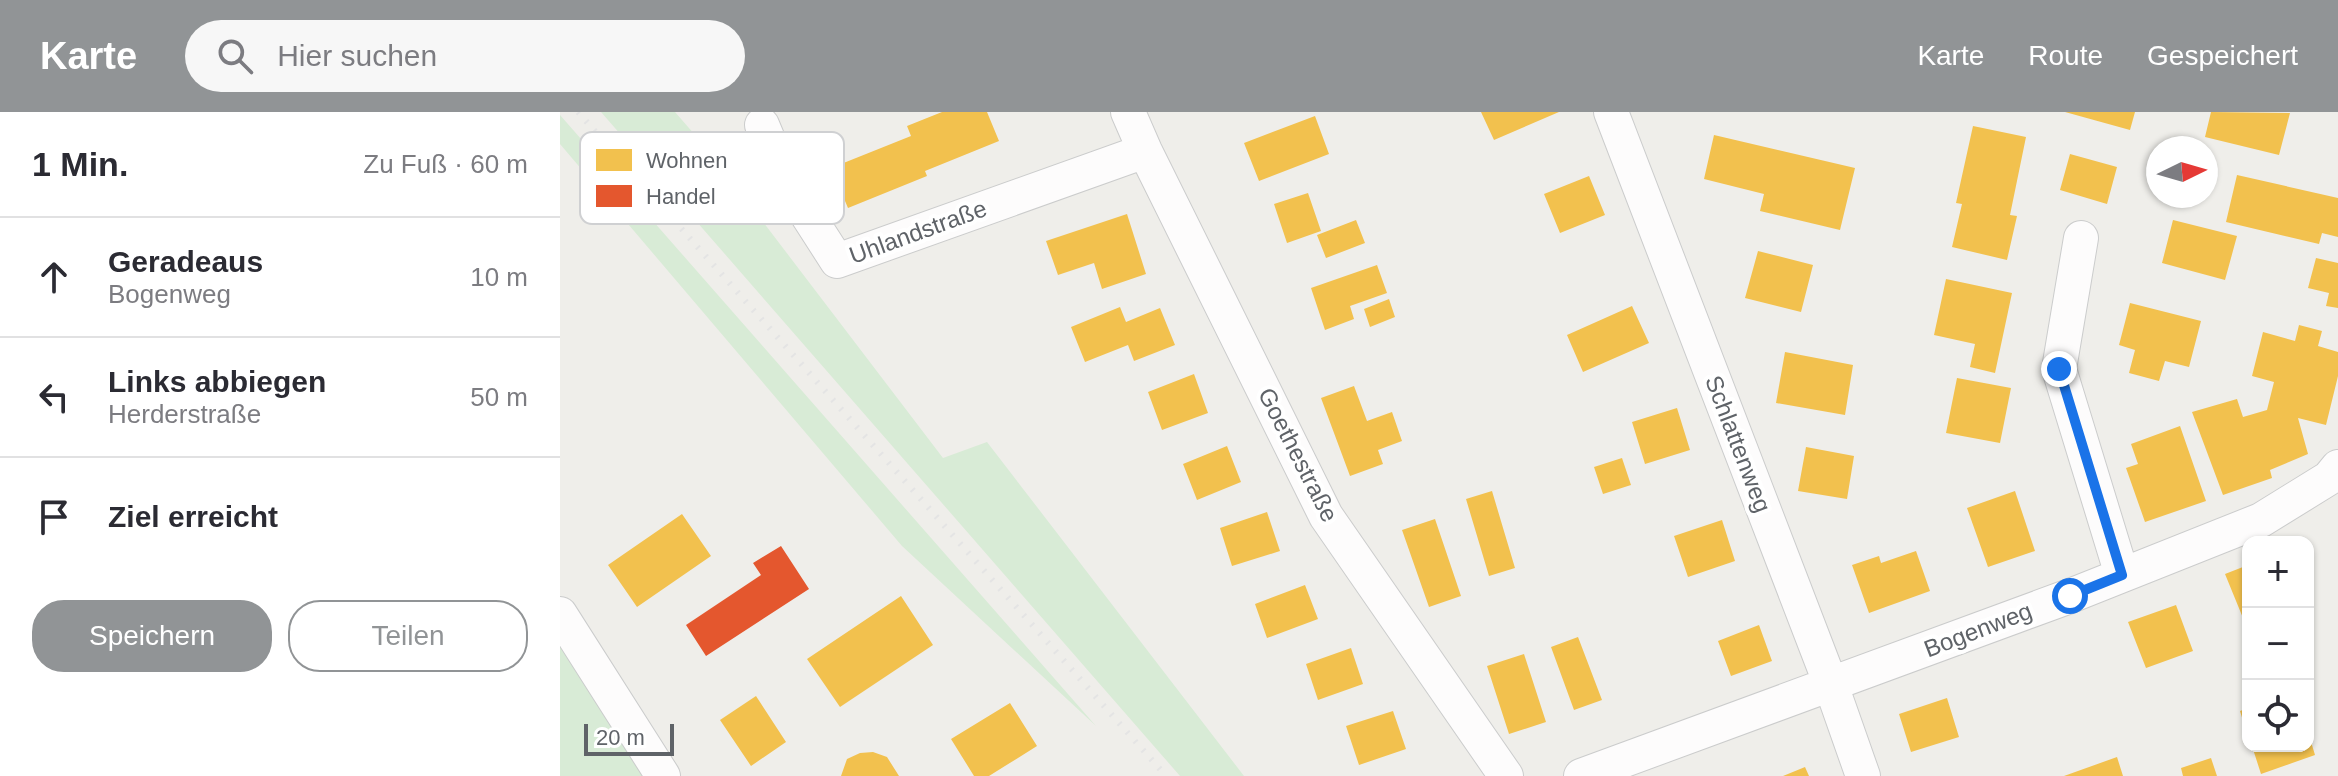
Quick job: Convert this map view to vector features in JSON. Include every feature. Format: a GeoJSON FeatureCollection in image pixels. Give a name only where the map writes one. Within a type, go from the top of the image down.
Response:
{"type":"FeatureCollection","features":[{"type":"Feature","properties":{"kind":"street","name":"Goethestraße"},"geometry":{"type":"LineString","coordinates":[[1128,112],[1326,516],[1506,776]]}},
{"type":"Feature","properties":{"kind":"street","name":"Schlattenweg"},"geometry":{"type":"LineString","coordinates":[[1611,112],[1863,776]]}},
{"type":"Feature","properties":{"kind":"street","name":"Uhlandstraße"},"geometry":{"type":"LineString","coordinates":[[762,125],[765,132]]}},
{"type":"Feature","properties":{"kind":"street","name":"Uhlandstraße"},"geometry":{"type":"LineString","coordinates":[[813,224],[837,261],[1145,151]]}},
{"type":"Feature","properties":{"kind":"street"},"geometry":{"type":"LineString","coordinates":[[2081,238],[2059,369],[2122,575]]}},
{"type":"Feature","properties":{"kind":"street","name":"Bogenweg"},"geometry":{"type":"LineString","coordinates":[[1831,685],[2261,520],[2329,478],[2338,467]]}},
{"type":"Feature","properties":{"kind":"street"},"geometry":{"type":"LineString","coordinates":[[560,614],[663,776]]}},
{"type":"Feature","properties":{"kind":"street"},"geometry":{"type":"LineString","coordinates":[[1581,776],[1831,685]]}},
{"type":"Feature","properties":{"kind":"green space"},"geometry":{"type":"Polygon","coordinates":[[[601,112],[675,112],[692,132],[618,132],[601,112]]]}},
{"type":"Feature","properties":{"kind":"green space"},"geometry":{"type":"Polygon","coordinates":[[[560,115],[580,138],[580,168],[560,144],[560,115]]]}},
{"type":"Feature","properties":{"kind":"green space"},"geometry":{"type":"Polygon","coordinates":[[[628,224],[656,224],[1096,726],[902,546],[628,224]]]}},
{"type":"Feature","properties":{"kind":"green space"},"geometry":{"type":"Polygon","coordinates":[[[699,224],[765,224],[943,458],[987,442],[1244,776],[1180,776],[699,224]]]}},
{"type":"Feature","properties":{"kind":"green space"},"geometry":{"type":"Polygon","coordinates":[[[560,645],[646,776],[560,776],[560,645]]]}},
{"type":"Feature","properties":{"kind":"building: Wohnen"},"geometry":{"type":"Polygon","coordinates":[[[942,112],[987,112],[999,141],[925,171],[927,176],[848,208],[844,199],[844,163],[911,136],[907,126],[942,112]]]}},
{"type":"Feature","properties":{"kind":"building: Wohnen"},"geometry":{"type":"Polygon","coordinates":[[[1481,112],[1559,112],[1494,140],[1481,112]]]}},
{"type":"Feature","properties":{"kind":"building: Wohnen"},"geometry":{"type":"Polygon","coordinates":[[[2065,112],[2135,112],[2130,130],[2065,112]]]}},
{"type":"Feature","properties":{"kind":"building: Wohnen"},"geometry":{"type":"Polygon","coordinates":[[[2211,112],[2290,113],[2279,155],[2218,140],[2218,136],[2205,136],[2211,112]]]}},
{"type":"Feature","properties":{"kind":"building: Wohnen"},"geometry":{"type":"Polygon","coordinates":[[[1315,116],[1329,154],[1259,181],[1244,143],[1315,116]]]}},
{"type":"Feature","properties":{"kind":"building: Wohnen"},"geometry":{"type":"Polygon","coordinates":[[[1973,126],[2026,137],[2010,215],[2017,216],[2007,260],[1952,247],[1962,204],[1956,203],[1973,126]]]}},
{"type":"Feature","properties":{"kind":"building: Wohnen"},"geometry":{"type":"Polygon","coordinates":[[[1714,135],[1855,168],[1840,230],[1760,211],[1764,194],[1704,179],[1714,135]]]}},
{"type":"Feature","properties":{"kind":"building: Wohnen"},"geometry":{"type":"Polygon","coordinates":[[[2070,154],[2117,167],[2107,204],[2060,190],[2070,154]]]}},
{"type":"Feature","properties":{"kind":"building: Wohnen"},"geometry":{"type":"Polygon","coordinates":[[[2237,175],[2338,198],[2338,237],[2322,233],[2319,244],[2226,222],[2237,175]]]}},
{"type":"Feature","properties":{"kind":"building: Wohnen"},"geometry":{"type":"Polygon","coordinates":[[[1589,176],[1605,215],[1560,233],[1544,194],[1589,176]]]}},
{"type":"Feature","properties":{"kind":"building: Wohnen"},"geometry":{"type":"Polygon","coordinates":[[[1308,193],[1321,231],[1287,243],[1274,204],[1308,193]]]}},
{"type":"Feature","properties":{"kind":"building: Wohnen"},"geometry":{"type":"Polygon","coordinates":[[[1127,214],[1146,274],[1102,289],[1094,263],[1058,275],[1046,241],[1127,214]]]}},
{"type":"Feature","properties":{"kind":"building: Wohnen"},"geometry":{"type":"Polygon","coordinates":[[[1356,220],[1365,243],[1326,258],[1317,235],[1356,220]]]}},
{"type":"Feature","properties":{"kind":"building: Wohnen"},"geometry":{"type":"Polygon","coordinates":[[[2173,220],[2237,236],[2225,280],[2162,263],[2173,220]]]}},
{"type":"Feature","properties":{"kind":"building: Wohnen"},"geometry":{"type":"Polygon","coordinates":[[[1758,251],[1813,265],[1801,312],[1745,298],[1758,251]]]}},
{"type":"Feature","properties":{"kind":"building: Wohnen"},"geometry":{"type":"Polygon","coordinates":[[[2316,258],[2338,263],[2338,308],[2326,306],[2329,293],[2308,288],[2316,258]]]}},
{"type":"Feature","properties":{"kind":"building: Wohnen"},"geometry":{"type":"Polygon","coordinates":[[[1377,265],[1387,293],[1350,306],[1354,319],[1325,330],[1311,288],[1377,265]]]}},
{"type":"Feature","properties":{"kind":"building: Wohnen"},"geometry":{"type":"Polygon","coordinates":[[[1946,279],[2012,293],[1995,373],[1970,367],[1975,344],[1934,335],[1946,279]]]}},
{"type":"Feature","properties":{"kind":"building: Wohnen"},"geometry":{"type":"Polygon","coordinates":[[[1389,299],[1395,317],[1370,327],[1364,309],[1389,299]]]}},
{"type":"Feature","properties":{"kind":"building: Wohnen"},"geometry":{"type":"Polygon","coordinates":[[[2130,303],[2201,321],[2189,367],[2165,361],[2159,381],[2129,373],[2135,350],[2119,345],[2130,303]]]}},
{"type":"Feature","properties":{"kind":"building: Wohnen"},"geometry":{"type":"Polygon","coordinates":[[[1632,306],[1649,343],[1583,372],[1567,335],[1632,306]]]}},
{"type":"Feature","properties":{"kind":"building: Wohnen"},"geometry":{"type":"Polygon","coordinates":[[[1120,307],[1126,322],[1160,308],[1175,345],[1134,361],[1128,345],[1085,362],[1071,327],[1120,307]]]}},
{"type":"Feature","properties":{"kind":"building: Wohnen"},"geometry":{"type":"Polygon","coordinates":[[[2299,325],[2322,331],[2318,346],[2338,352],[2338,376],[2326,425],[2298,418],[2308,454],[2270,470],[2272,478],[2223,495],[2192,412],[2237,399],[2243,417],[2267,410],[2274,382],[2252,376],[2263,332],[2295,341],[2299,325]]]}},
{"type":"Feature","properties":{"kind":"building: Wohnen"},"geometry":{"type":"Polygon","coordinates":[[[1785,352],[1853,365],[1845,415],[1776,403],[1785,352]]]}},
{"type":"Feature","properties":{"kind":"building: Wohnen"},"geometry":{"type":"Polygon","coordinates":[[[1194,374],[1208,413],[1162,430],[1148,392],[1194,374]]]}},
{"type":"Feature","properties":{"kind":"building: Wohnen"},"geometry":{"type":"Polygon","coordinates":[[[1957,378],[2011,388],[2000,443],[1946,433],[1957,378]]]}},
{"type":"Feature","properties":{"kind":"building: Wohnen"},"geometry":{"type":"Polygon","coordinates":[[[1354,386],[1367,421],[1392,412],[1402,441],[1378,450],[1383,464],[1350,476],[1321,398],[1354,386]]]}},
{"type":"Feature","properties":{"kind":"building: Wohnen"},"geometry":{"type":"Polygon","coordinates":[[[1677,408],[1690,450],[1645,464],[1632,422],[1677,408]]]}},
{"type":"Feature","properties":{"kind":"building: Wohnen"},"geometry":{"type":"Polygon","coordinates":[[[2180,426],[2206,501],[2145,522],[2126,468],[2138,464],[2131,444],[2180,426]]]}},
{"type":"Feature","properties":{"kind":"building: Wohnen"},"geometry":{"type":"Polygon","coordinates":[[[1227,446],[1241,482],[1197,500],[1183,464],[1227,446]]]}},
{"type":"Feature","properties":{"kind":"building: Wohnen"},"geometry":{"type":"Polygon","coordinates":[[[1806,447],[1854,456],[1847,499],[1798,491],[1806,447]]]}},
{"type":"Feature","properties":{"kind":"building: Wohnen"},"geometry":{"type":"Polygon","coordinates":[[[1622,458],[1631,485],[1603,494],[1594,467],[1622,458]]]}},
{"type":"Feature","properties":{"kind":"building: Wohnen"},"geometry":{"type":"Polygon","coordinates":[[[1492,491],[1515,568],[1489,576],[1466,499],[1492,491]]]}},
{"type":"Feature","properties":{"kind":"building: Wohnen"},"geometry":{"type":"Polygon","coordinates":[[[2015,491],[2035,551],[1988,567],[1967,508],[2015,491]]]}},
{"type":"Feature","properties":{"kind":"building: Wohnen"},"geometry":{"type":"Polygon","coordinates":[[[1267,512],[1280,551],[1232,566],[1220,528],[1267,512]]]}},
{"type":"Feature","properties":{"kind":"building: Wohnen"},"geometry":{"type":"Polygon","coordinates":[[[682,514],[711,556],[637,607],[608,565],[682,514]]]}},
{"type":"Feature","properties":{"kind":"building: Wohnen"},"geometry":{"type":"Polygon","coordinates":[[[1435,519],[1461,596],[1429,607],[1402,530],[1435,519]]]}},
{"type":"Feature","properties":{"kind":"building: Wohnen"},"geometry":{"type":"Polygon","coordinates":[[[1722,520],[1735,561],[1688,577],[1674,536],[1722,520]]]}},
{"type":"Feature","properties":{"kind":"building: Wohnen"},"geometry":{"type":"Polygon","coordinates":[[[1916,551],[1930,591],[1869,613],[1852,565],[1879,556],[1881,563],[1916,551]]]}},
{"type":"Feature","properties":{"kind":"building: Wohnen"},"geometry":{"type":"Polygon","coordinates":[[[2242,567],[2242,616],[2225,574],[2242,567]]]}},
{"type":"Feature","properties":{"kind":"building: Wohnen"},"geometry":{"type":"Polygon","coordinates":[[[1305,585],[1318,619],[1267,638],[1255,604],[1305,585]]]}},
{"type":"Feature","properties":{"kind":"building: Wohnen"},"geometry":{"type":"Polygon","coordinates":[[[901,596],[933,645],[840,707],[807,659],[901,596]]]}},
{"type":"Feature","properties":{"kind":"building: Wohnen"},"geometry":{"type":"Polygon","coordinates":[[[2176,605],[2193,651],[2146,668],[2128,622],[2176,605]]]}},
{"type":"Feature","properties":{"kind":"building: Wohnen"},"geometry":{"type":"Polygon","coordinates":[[[1759,625],[1772,661],[1731,676],[1718,641],[1759,625]]]}},
{"type":"Feature","properties":{"kind":"building: Wohnen"},"geometry":{"type":"Polygon","coordinates":[[[1578,637],[1602,700],[1574,710],[1551,647],[1578,637]]]}},
{"type":"Feature","properties":{"kind":"building: Wohnen"},"geometry":{"type":"Polygon","coordinates":[[[1351,648],[1363,684],[1318,700],[1306,664],[1351,648]]]}},
{"type":"Feature","properties":{"kind":"building: Wohnen"},"geometry":{"type":"Polygon","coordinates":[[[1524,654],[1546,722],[1509,734],[1487,666],[1524,654]]]}},
{"type":"Feature","properties":{"kind":"building: Wohnen"},"geometry":{"type":"Polygon","coordinates":[[[756,696],[786,742],[751,766],[720,720],[756,696]]]}},
{"type":"Feature","properties":{"kind":"building: Wohnen"},"geometry":{"type":"Polygon","coordinates":[[[1947,698],[1959,737],[1911,752],[1899,714],[1947,698]]]}},
{"type":"Feature","properties":{"kind":"building: Wohnen"},"geometry":{"type":"Polygon","coordinates":[[[1010,703],[1037,746],[989,776],[974,776],[951,739],[1010,703]]]}},
{"type":"Feature","properties":{"kind":"building: Wohnen"},"geometry":{"type":"Polygon","coordinates":[[[1393,711],[1406,749],[1359,765],[1346,726],[1393,711]]]}},
{"type":"Feature","properties":{"kind":"building: Wohnen"},"geometry":{"type":"Polygon","coordinates":[[[873,752],[887,757],[899,776],[841,776],[847,759],[860,753],[873,752]]]}},
{"type":"Feature","properties":{"kind":"building: Wohnen"},"geometry":{"type":"Polygon","coordinates":[[[2254,752],[2314,752],[2315,755],[2261,774],[2254,752]]]}},
{"type":"Feature","properties":{"kind":"building: Wohnen"},"geometry":{"type":"Polygon","coordinates":[[[2117,757],[2123,776],[2064,776],[2117,757]]]}},
{"type":"Feature","properties":{"kind":"building: Wohnen"},"geometry":{"type":"Polygon","coordinates":[[[2211,758],[2217,776],[2183,776],[2181,768],[2211,758]]]}},
{"type":"Feature","properties":{"kind":"building: Wohnen"},"geometry":{"type":"Polygon","coordinates":[[[1805,767],[1809,776],[1783,776],[1805,767]]]}},
{"type":"Feature","properties":{"kind":"building: Handel"},"geometry":{"type":"Polygon","coordinates":[[[781,546],[809,589],[706,656],[686,625],[761,575],[753,563],[781,546]]]}},
{"type":"Feature","properties":{"kind":"railway"},"geometry":{"type":"LineString","coordinates":[[578,112],[596,132]]}},
{"type":"Feature","properties":{"kind":"railway"},"geometry":{"type":"LineString","coordinates":[[677,224],[1166,776]]}},
{"type":"Feature","properties":{"kind":"route"},"geometry":{"type":"LineString","coordinates":[[2059,369],[2122,575],[2070,596]]}}]}
